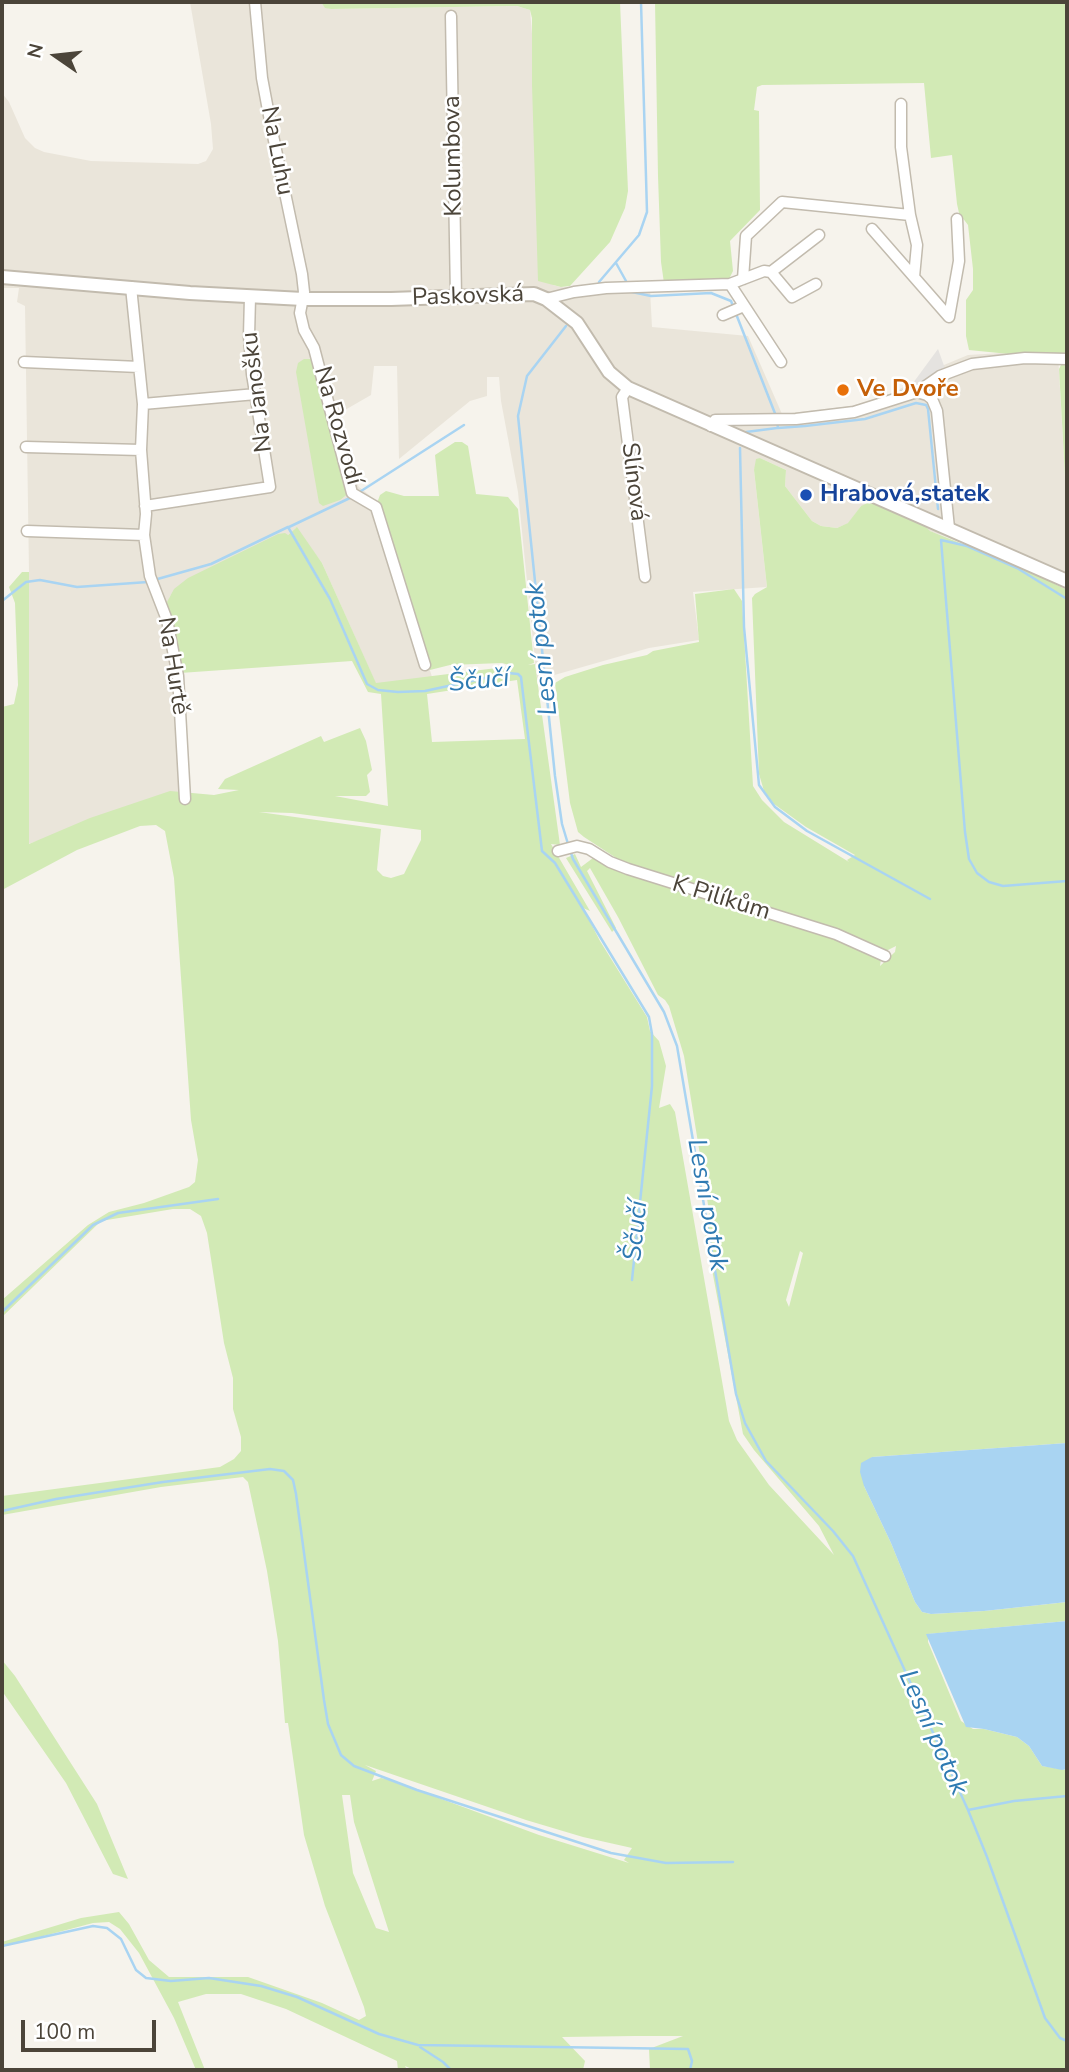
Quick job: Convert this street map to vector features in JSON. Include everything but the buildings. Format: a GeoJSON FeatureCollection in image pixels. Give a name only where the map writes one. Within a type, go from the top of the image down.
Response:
{"type":"FeatureCollection","features":[{"type":"Feature","properties":{"kind":"street","name":"Na Luhu"},"geometry":{"type":"LineString","coordinates":[[255,2],[262,78],[302,274],[303,299]]}},
{"type":"Feature","properties":{"kind":"street","name":"Kolumbova"},"geometry":{"type":"LineString","coordinates":[[451,16],[456,296]]}},
{"type":"Feature","properties":{"kind":"street"},"geometry":{"type":"LineString","coordinates":[[901,104],[901,147],[917,245],[914,276]]}},
{"type":"Feature","properties":{"kind":"street"},"geometry":{"type":"LineString","coordinates":[[743,279],[746,236],[782,202],[911,215]]}},
{"type":"Feature","properties":{"kind":"street"},"geometry":{"type":"LineString","coordinates":[[872,229],[949,317],[959,261],[957,219]]}},
{"type":"Feature","properties":{"kind":"street"},"geometry":{"type":"LineString","coordinates":[[771,272],[819,235]]}},
{"type":"Feature","properties":{"kind":"street"},"geometry":{"type":"LineString","coordinates":[[546,299],[594,289],[730,284],[764,271],[771,272],[792,298],[816,284]]}},
{"type":"Feature","properties":{"kind":"street","name":"Paskovská"},"geometry":{"type":"LineString","coordinates":[[2,277],[303,299],[391,299],[525,293],[546,299],[572,318],[609,372],[628,388],[1067,581]]}},
{"type":"Feature","properties":{"kind":"street"},"geometry":{"type":"LineString","coordinates":[[730,284],[733,310],[781,362]]}},
{"type":"Feature","properties":{"kind":"street","name":"Na Hurtě"},"geometry":{"type":"LineString","coordinates":[[131,287],[143,404],[141,450],[144,535],[152,581],[167,620],[178,676],[185,799]]}},
{"type":"Feature","properties":{"kind":"street","name":"Na Janošku"},"geometry":{"type":"LineString","coordinates":[[145,506],[270,487],[249,336],[250,297]]}},
{"type":"Feature","properties":{"kind":"street","name":"Na Rozvodí"},"geometry":{"type":"LineString","coordinates":[[303,299],[300,313],[304,330],[314,348],[352,493],[376,507],[425,666]]}},
{"type":"Feature","properties":{"kind":"street"},"geometry":{"type":"LineString","coordinates":[[711,426],[715,420],[796,419],[854,412],[917,392],[940,376],[972,363],[1025,358],[1067,359]]}},
{"type":"Feature","properties":{"kind":"street"},"geometry":{"type":"LineString","coordinates":[[24,362],[139,367]]}},
{"type":"Feature","properties":{"kind":"street","name":"Slínová"},"geometry":{"type":"LineString","coordinates":[[628,388],[622,397],[645,577]]}},
{"type":"Feature","properties":{"kind":"street"},"geometry":{"type":"LineString","coordinates":[[917,392],[932,399],[937,411],[949,528]]}},
{"type":"Feature","properties":{"kind":"street"},"geometry":{"type":"LineString","coordinates":[[143,404],[256,394]]}},
{"type":"Feature","properties":{"kind":"street"},"geometry":{"type":"LineString","coordinates":[[26,447],[141,450]]}},
{"type":"Feature","properties":{"kind":"street"},"geometry":{"type":"LineString","coordinates":[[27,531],[144,535]]}},
{"type":"Feature","properties":{"kind":"street","name":"K Pilíkům"},"geometry":{"type":"LineString","coordinates":[[561,851],[575,847],[589,849],[610,862],[671,885],[836,934],[885,956]]}},
{"type":"Feature","properties":{"kind":"shaded area"},"geometry":{"type":"Polygon","coordinates":[[[190,2],[321,2],[331,9],[517,6],[530,10],[553,285],[650,290],[652,327],[748,336],[782,414],[851,406],[885,397],[968,355],[1058,354],[1067,512],[1067,590],[1025,569],[861,506],[849,523],[837,528],[821,526],[812,521],[785,486],[786,470],[760,458],[754,470],[767,587],[693,592],[699,640],[649,648],[537,680],[518,492],[499,377],[487,377],[487,396],[470,401],[399,459],[397,366],[374,366],[371,395],[338,414],[353,476],[359,487],[378,502],[432,677],[376,684],[322,563],[296,528],[288,535],[170,596],[167,607],[176,643],[189,793],[28,844],[29,572],[25,306],[17,302],[19,288],[2,288],[2,93],[9,102],[25,138],[35,148],[44,152],[91,161],[198,164],[206,161],[213,149],[211,124],[190,2]]]}},
{"type":"Feature","properties":{"kind":"shaded area"},"geometry":{"type":"Polygon","coordinates":[[[938,349],[947,374],[917,392],[913,383],[938,349]]]}},
{"type":"Feature","properties":{"kind":"green space"},"geometry":{"type":"Polygon","coordinates":[[[321,2],[620,2],[628,191],[625,208],[610,242],[570,286],[561,287],[538,281],[530,10],[517,6],[331,9],[325,8],[321,2]]]}},
{"type":"Feature","properties":{"kind":"green space"},"geometry":{"type":"Polygon","coordinates":[[[655,2],[1067,2],[1067,354],[1009,354],[969,350],[966,336],[966,300],[973,290],[973,269],[968,225],[959,213],[952,155],[931,158],[924,83],[757,87],[754,110],[759,111],[760,210],[730,241],[733,271],[728,281],[664,283],[658,176],[655,2]]]}},
{"type":"Feature","properties":{"kind":"green space"},"geometry":{"type":"Polygon","coordinates":[[[304,359],[315,359],[349,493],[340,500],[323,506],[319,503],[296,372],[298,363],[304,359]]]}},
{"type":"Feature","properties":{"kind":"green space"},"geometry":{"type":"Polygon","coordinates":[[[1062,363],[1067,363],[1067,512],[1059,369],[1062,363]]]}},
{"type":"Feature","properties":{"kind":"green space"},"geometry":{"type":"Polygon","coordinates":[[[455,442],[462,442],[468,446],[476,494],[508,497],[518,509],[534,663],[528,665],[535,664],[560,845],[551,844],[590,911],[583,908],[600,941],[647,1017],[650,1031],[659,1041],[666,1066],[659,1108],[670,1104],[675,1112],[729,1421],[737,1440],[769,1485],[834,1555],[819,1526],[743,1434],[703,1222],[710,1217],[684,1056],[669,1006],[658,995],[590,868],[587,871],[616,928],[612,932],[566,858],[575,854],[581,867],[593,858],[637,878],[834,936],[881,959],[880,966],[895,952],[896,946],[886,951],[878,950],[868,945],[867,941],[862,942],[630,867],[584,837],[578,832],[570,803],[555,683],[565,677],[603,665],[699,642],[695,594],[734,589],[742,601],[753,786],[762,800],[784,822],[849,862],[847,860],[855,855],[806,827],[774,804],[764,791],[759,774],[752,598],[767,587],[754,470],[756,459],[760,458],[786,470],[785,486],[812,521],[821,526],[837,528],[848,523],[861,506],[870,502],[1067,590],[1067,1443],[872,1457],[864,1486],[915,1602],[922,1612],[931,1614],[984,1611],[1067,1602],[1067,1621],[928,1634],[928,1642],[961,1721],[973,1729],[1017,1737],[1029,1746],[1042,1766],[1067,1770],[1067,2070],[650,2070],[649,2049],[683,2036],[635,2036],[562,2037],[585,2061],[583,2070],[414,2070],[405,2066],[407,2070],[398,2070],[397,2061],[286,2009],[241,1994],[206,1994],[178,2002],[205,2070],[196,2070],[174,2018],[139,1953],[120,1929],[109,1922],[93,1923],[2,1947],[2,1942],[81,1918],[119,1912],[129,1924],[149,1960],[169,1977],[248,1977],[322,2003],[359,2020],[366,2016],[325,1906],[304,1835],[288,1723],[285,1723],[278,1641],[267,1571],[248,1482],[243,1477],[161,1487],[2,1515],[2,1496],[220,1467],[234,1459],[241,1451],[241,1437],[233,1409],[233,1378],[224,1343],[207,1233],[201,1216],[190,1209],[173,1209],[101,1221],[2,1317],[2,1300],[88,1225],[109,1212],[189,1187],[195,1182],[198,1160],[191,1120],[174,878],[165,831],[156,825],[140,826],[77,850],[2,890],[2,707],[14,704],[18,685],[15,603],[9,587],[22,572],[29,572],[29,844],[90,818],[170,791],[214,795],[239,790],[218,789],[225,779],[321,736],[324,742],[360,728],[366,741],[372,770],[367,775],[370,792],[366,796],[335,796],[388,806],[381,694],[368,692],[352,661],[180,673],[167,602],[174,589],[188,578],[278,534],[288,535],[297,527],[322,563],[376,683],[513,666],[502,663],[450,665],[430,670],[377,503],[380,495],[386,491],[404,496],[439,496],[435,455],[455,442]],[[517,680],[427,694],[432,742],[525,739],[517,680]],[[259,812],[381,829],[377,870],[383,876],[391,878],[404,874],[421,840],[421,830],[292,813],[259,812]],[[800,1251],[786,1300],[789,1307],[803,1253],[800,1251]],[[365,1765],[376,1771],[372,1781],[381,1778],[390,1780],[539,1835],[629,1863],[624,1860],[632,1848],[526,1820],[365,1765]],[[342,1795],[353,1873],[376,1928],[389,1932],[354,1822],[350,1795],[342,1795]]]}},
{"type":"Feature","properties":{"kind":"green space"},"geometry":{"type":"Polygon","coordinates":[[[2,1660],[97,1804],[128,1879],[113,1874],[66,1783],[2,1691],[2,1660]]]}},
{"type":"Feature","properties":{"kind":"water"},"geometry":{"type":"Polygon","coordinates":[[[1067,1443],[1067,1602],[984,1611],[931,1614],[922,1612],[915,1602],[864,1486],[860,1472],[861,1463],[872,1457],[1067,1443]]]}},
{"type":"Feature","properties":{"kind":"water"},"geometry":{"type":"Polygon","coordinates":[[[1067,1621],[1067,1769],[1062,1770],[1042,1766],[1029,1746],[1017,1737],[966,1727],[926,1634],[1067,1621]]]}},
{"type":"Feature","properties":{"kind":"waterway","name":"Lesní potok"},"geometry":{"type":"LineString","coordinates":[[599,282],[639,235],[647,212],[641,2]]}},
{"type":"Feature","properties":{"kind":"waterway"},"geometry":{"type":"LineString","coordinates":[[616,263],[626,281]]}},
{"type":"Feature","properties":{"kind":"waterway"},"geometry":{"type":"LineString","coordinates":[[632,292],[651,296],[711,293],[731,301],[776,416]]}},
{"type":"Feature","properties":{"kind":"waterway","name":"Lesní potok"},"geometry":{"type":"LineString","coordinates":[[566,326],[527,376],[518,416],[555,776],[562,824],[568,844]]}},
{"type":"Feature","properties":{"kind":"waterway"},"geometry":{"type":"LineString","coordinates":[[777,422],[778,428],[805,426],[865,419],[916,403],[926,405],[938,509]]}},
{"type":"Feature","properties":{"kind":"waterway"},"geometry":{"type":"LineString","coordinates":[[358,493],[464,425]]}},
{"type":"Feature","properties":{"kind":"waterway"},"geometry":{"type":"LineString","coordinates":[[746,432],[777,428]]}},
{"type":"Feature","properties":{"kind":"waterway"},"geometry":{"type":"LineString","coordinates":[[740,448],[744,627],[759,785],[775,807],[807,831],[930,899]]}},
{"type":"Feature","properties":{"kind":"waterway"},"geometry":{"type":"LineString","coordinates":[[289,527],[352,497]]}},
{"type":"Feature","properties":{"kind":"waterway","name":"Ščučí"},"geometry":{"type":"LineString","coordinates":[[154,580],[211,564],[288,527],[330,599],[367,684],[378,690],[425,691],[508,673],[521,677],[542,851],[555,863],[649,1017],[652,1034],[652,1086],[632,1280]]}},
{"type":"Feature","properties":{"kind":"waterway"},"geometry":{"type":"LineString","coordinates":[[1067,599],[1017,568],[967,546],[941,540],[969,859],[977,873],[989,882],[1003,886],[1067,881]]}},
{"type":"Feature","properties":{"kind":"waterway","name":"Ščučí"},"geometry":{"type":"LineString","coordinates":[[2,601],[26,582],[40,580],[77,587],[148,582]]}},
{"type":"Feature","properties":{"kind":"waterway","name":"Lesní potok"},"geometry":{"type":"LineString","coordinates":[[570,850],[664,1012],[677,1046],[736,1394],[745,1423],[766,1461],[833,1531],[853,1556],[968,1810],[1045,2018],[1060,2038],[1067,2041]]}},
{"type":"Feature","properties":{"kind":"waterway"},"geometry":{"type":"LineString","coordinates":[[2,1312],[93,1225],[118,1213],[218,1199]]}},
{"type":"Feature","properties":{"kind":"waterway"},"geometry":{"type":"LineString","coordinates":[[2,1511],[56,1499],[163,1482],[270,1469],[284,1471],[293,1480],[296,1494],[328,1724],[341,1755],[354,1766],[417,1790],[611,1853],[666,1863],[733,1862]]}},
{"type":"Feature","properties":{"kind":"waterway"},"geometry":{"type":"LineString","coordinates":[[968,1810],[1014,1801],[1067,1796]]}},
{"type":"Feature","properties":{"kind":"waterway"},"geometry":{"type":"LineString","coordinates":[[2,1946],[93,1926],[107,1928],[121,1939],[136,1970],[146,1978],[171,1981],[209,1978],[261,1986],[297,1997],[379,2034],[418,2045],[688,2049],[692,2061],[690,2070]]}},
{"type":"Feature","properties":{"kind":"waterway"},"geometry":{"type":"LineString","coordinates":[[420,2047],[451,2070]]}},
{"type":"Feature","properties":{"kind":"place","name":"Ve Dvoře"},"geometry":{"type":"Point","coordinates":[843,390]}},
{"type":"Feature","properties":{"kind":"place","name":"Hrabová,statek"},"geometry":{"type":"Point","coordinates":[806,495]}}]}
